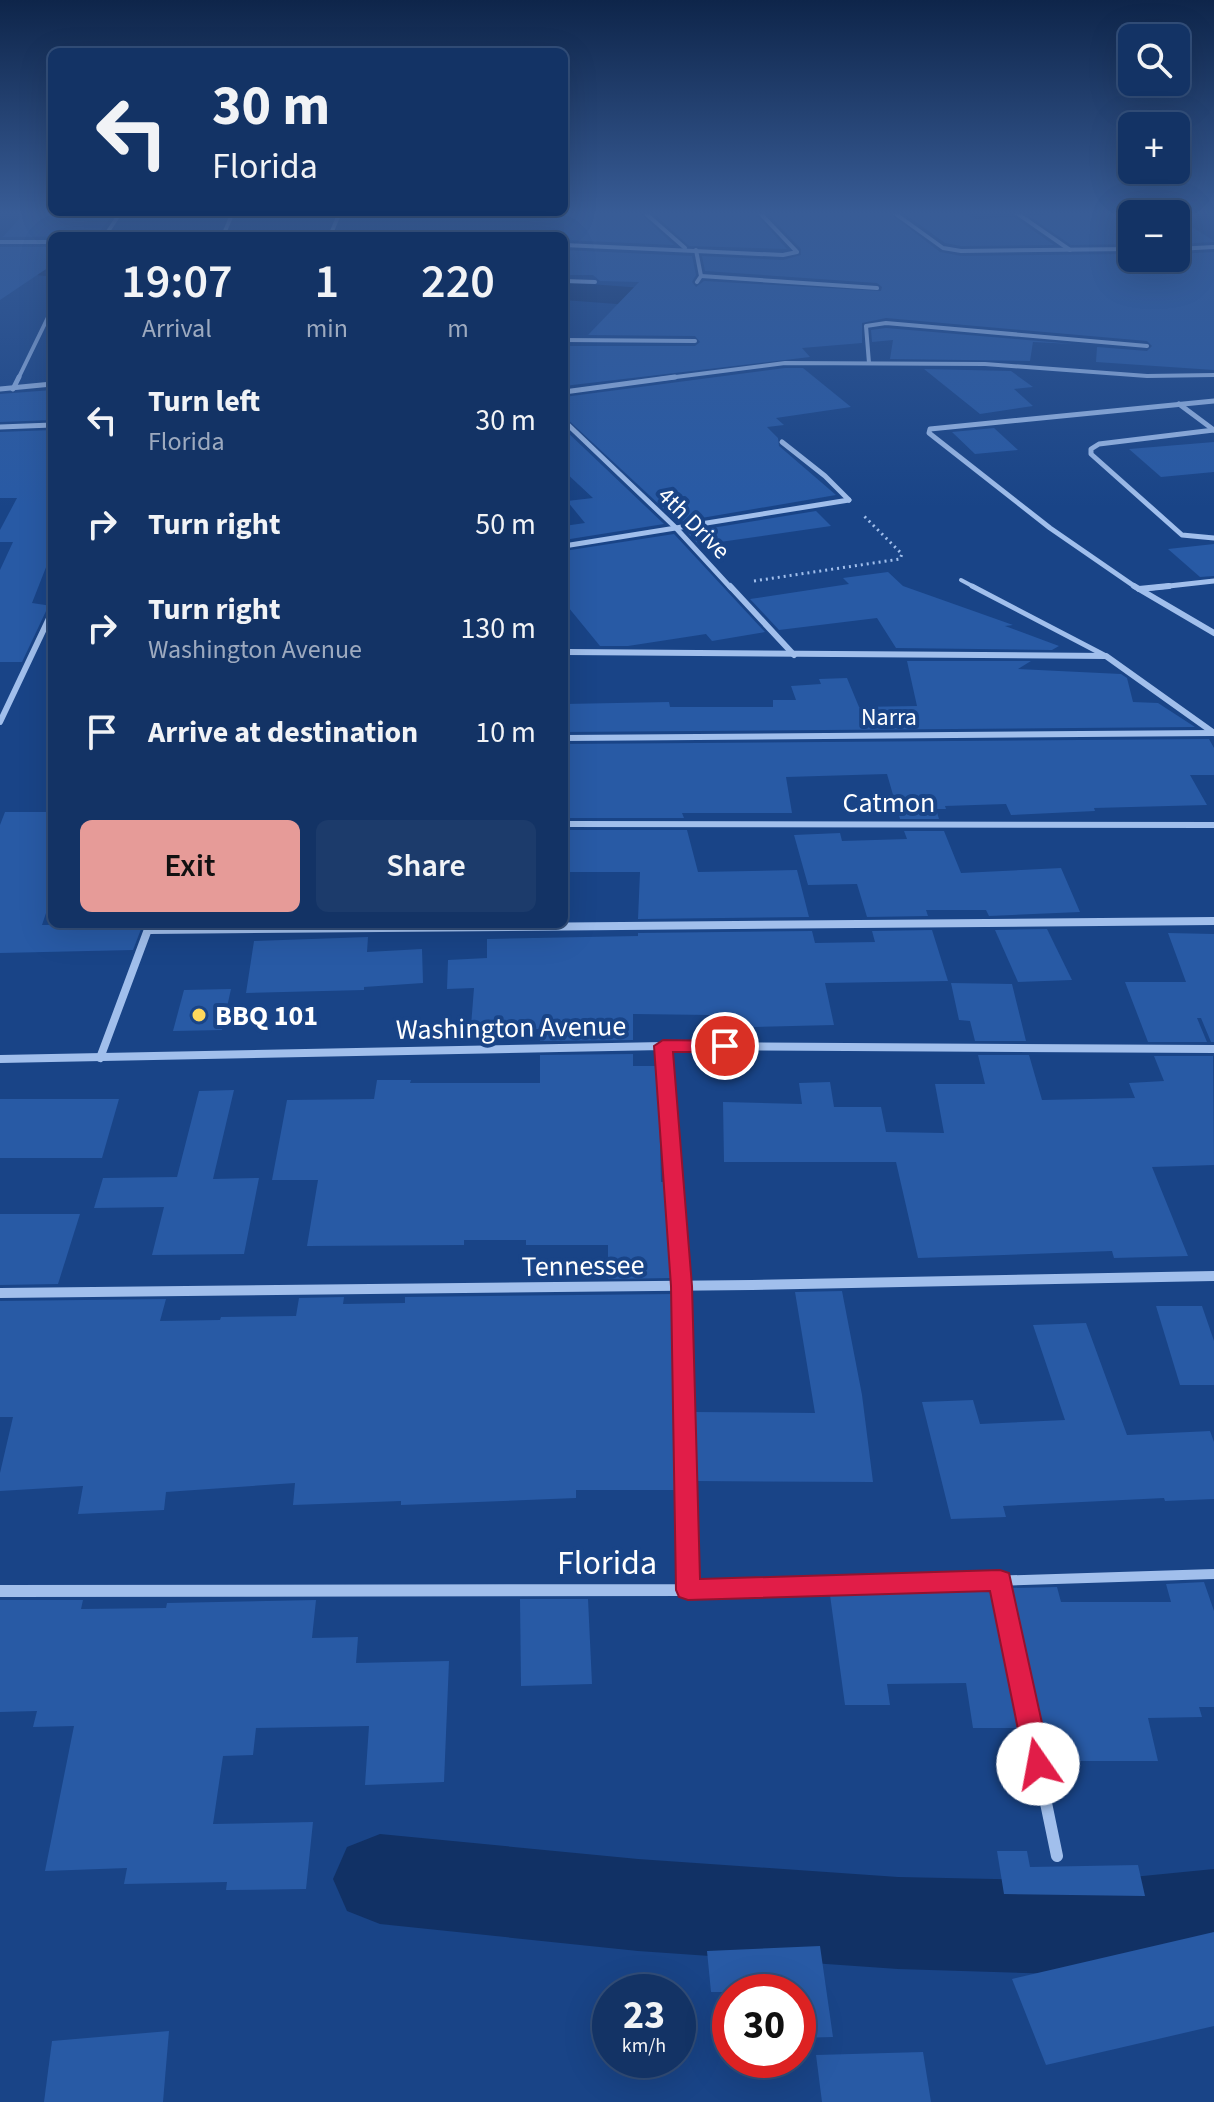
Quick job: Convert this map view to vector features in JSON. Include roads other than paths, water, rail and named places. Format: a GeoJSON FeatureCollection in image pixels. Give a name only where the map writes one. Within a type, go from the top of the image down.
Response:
{"type":"FeatureCollection","features":[{"type":"Feature","properties":{"kind":"street"},"geometry":{"type":"LineString","coordinates":[[13,389],[48,319]]}},
{"type":"Feature","properties":{"kind":"street"},"geometry":{"type":"LineString","coordinates":[[869,363],[866,326],[886,323],[1147,346]]}},
{"type":"Feature","properties":{"kind":"street"},"geometry":{"type":"LineString","coordinates":[[568,340],[695,341]]}},
{"type":"Feature","properties":{"kind":"street"},"geometry":{"type":"LineString","coordinates":[[568,391],[770,363],[985,364],[1147,376],[1214,375]]}},
{"type":"Feature","properties":{"kind":"street"},"geometry":{"type":"LineString","coordinates":[[0,389],[48,385]]}},
{"type":"Feature","properties":{"kind":"street"},"geometry":{"type":"LineString","coordinates":[[1214,401],[936,427],[929,433],[1050,528],[1139,589],[1214,633]]}},
{"type":"Feature","properties":{"kind":"street"},"geometry":{"type":"LineString","coordinates":[[1179,403],[1214,430],[1099,444],[1091,449],[1091,454],[1182,535],[1214,538]]}},
{"type":"Feature","properties":{"kind":"street"},"geometry":{"type":"LineString","coordinates":[[0,427],[48,425]]}},
{"type":"Feature","properties":{"kind":"street","name":"4th Drive"},"geometry":{"type":"LineString","coordinates":[[568,425],[675,527],[794,655]]}},
{"type":"Feature","properties":{"kind":"street"},"geometry":{"type":"LineString","coordinates":[[568,545],[849,500],[825,476],[782,442]]}},
{"type":"Feature","properties":{"kind":"street"},"geometry":{"type":"LineString","coordinates":[[1139,589],[1214,581]]}},
{"type":"Feature","properties":{"kind":"street"},"geometry":{"type":"LineString","coordinates":[[0,722],[48,620]]}},
{"type":"Feature","properties":{"kind":"street"},"geometry":{"type":"LineString","coordinates":[[568,652],[1106,656],[1214,733]]}},
{"type":"Feature","properties":{"kind":"street","name":"Narra"},"geometry":{"type":"LineString","coordinates":[[568,738],[1214,733]]}},
{"type":"Feature","properties":{"kind":"street","name":"Catmon"},"geometry":{"type":"LineString","coordinates":[[568,824],[1214,825]]}},
{"type":"Feature","properties":{"kind":"street"},"geometry":{"type":"LineString","coordinates":[[568,925],[1214,921]]}},
{"type":"Feature","properties":{"kind":"street"},"geometry":{"type":"LineString","coordinates":[[100,1058],[149,928]]}},
{"type":"Feature","properties":{"kind":"street"},"geometry":{"type":"LineString","coordinates":[[663,1046],[682,1286],[688,1590]]}},
{"type":"Feature","properties":{"kind":"street","name":"Washington Avenue"},"geometry":{"type":"LineString","coordinates":[[0,1059],[663,1046],[1214,1049]]}},
{"type":"Feature","properties":{"kind":"street","name":"Tennessee"},"geometry":{"type":"LineString","coordinates":[[0,1293],[682,1286],[1214,1276]]}},
{"type":"Feature","properties":{"kind":"street","name":"Florida"},"geometry":{"type":"LineString","coordinates":[[0,1591],[688,1590],[1214,1574]]}},
{"type":"Feature","properties":{"kind":"street"},"geometry":{"type":"LineString","coordinates":[[1000,1580],[1057,1856]]}},
{"type":"Feature","properties":{"kind":"lane"},"geometry":{"type":"LineString","coordinates":[[961,580],[1106,656]]}},
{"type":"Feature","properties":{"kind":"waterway"},"geometry":{"type":"LineString","coordinates":[[380,1879],[638,1905],[898,1923],[1092,1928],[1214,1915]]}},
{"type":"Feature","properties":{"kind":"place","name":"BBQ 101"},"geometry":{"type":"Point","coordinates":[199,1015]}}]}
